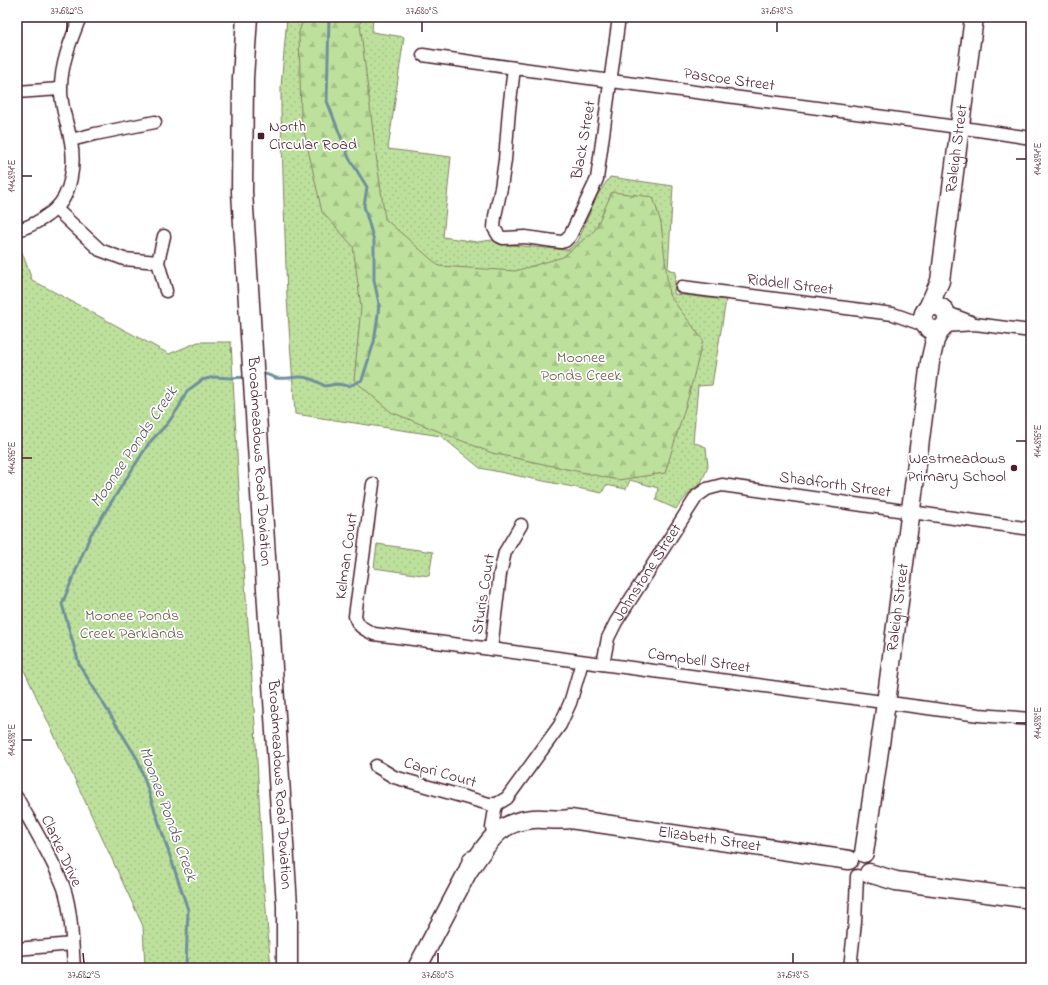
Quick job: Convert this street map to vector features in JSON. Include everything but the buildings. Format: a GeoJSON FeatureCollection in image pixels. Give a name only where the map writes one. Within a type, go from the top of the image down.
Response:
{"type":"FeatureCollection","features":[{"type":"Feature","properties":{"kind":"main road","name":"Broadmeadows Road Deviation"},"geometry":{"type":"LineString","coordinates":[[247,17],[243,78],[241,169],[287,906],[287,968]]}},
{"type":"Feature","properties":{"kind":"main road","name":"Broadmeadows Road Deviation"},"geometry":{"type":"LineString","coordinates":[[287,906],[295,949],[296,968]]}},
{"type":"Feature","properties":{"kind":"street"},"geometry":{"type":"LineString","coordinates":[[17,230],[25,228],[56,209],[64,196],[72,176],[74,158],[63,111],[60,89],[62,71],[70,42],[80,17]]}},
{"type":"Feature","properties":{"kind":"street","name":"Black Street"},"geometry":{"type":"LineString","coordinates":[[514,68],[505,160],[494,228],[499,236],[503,238],[525,237],[561,242],[565,241],[570,236],[597,179],[619,17]]}},
{"type":"Feature","properties":{"kind":"street","name":"Raleigh Street"},"geometry":{"type":"LineString","coordinates":[[850,968],[860,866],[886,703],[930,362],[935,340],[934,318],[974,17]]}},
{"type":"Feature","properties":{"kind":"street","name":"Pascoe Street"},"geometry":{"type":"LineString","coordinates":[[423,55],[960,127],[1031,138]]}},
{"type":"Feature","properties":{"kind":"street"},"geometry":{"type":"LineString","coordinates":[[17,92],[60,89]]}},
{"type":"Feature","properties":{"kind":"street"},"geometry":{"type":"LineString","coordinates":[[71,140],[155,122]]}},
{"type":"Feature","properties":{"kind":"street"},"geometry":{"type":"LineString","coordinates":[[56,209],[100,250],[124,259],[158,262]]}},
{"type":"Feature","properties":{"kind":"street"},"geometry":{"type":"LineString","coordinates":[[164,236],[158,262],[166,291]]}},
{"type":"Feature","properties":{"kind":"street","name":"Riddell Street"},"geometry":{"type":"LineString","coordinates":[[682,287],[934,318]]}},
{"type":"Feature","properties":{"kind":"street"},"geometry":{"type":"LineString","coordinates":[[934,318],[1031,331]]}},
{"type":"Feature","properties":{"kind":"street","name":"Kelman Court"},"geometry":{"type":"LineString","coordinates":[[363,629],[357,621],[356,610],[373,484]]}},
{"type":"Feature","properties":{"kind":"street","name":"Shadforth Street"},"geometry":{"type":"LineString","coordinates":[[707,489],[722,486],[1031,529]]}},
{"type":"Feature","properties":{"kind":"street","name":"Johnstone Street"},"geometry":{"type":"LineString","coordinates":[[603,664],[608,638],[616,622],[697,496],[707,489]]}},
{"type":"Feature","properties":{"kind":"street","name":"Sturis Court"},"geometry":{"type":"LineString","coordinates":[[491,648],[500,574],[506,552],[521,525]]}},
{"type":"Feature","properties":{"kind":"street","name":"Campbell Street"},"geometry":{"type":"LineString","coordinates":[[363,629],[374,634],[491,648],[582,662],[886,703],[979,715],[1031,719]]}},
{"type":"Feature","properties":{"kind":"street"},"geometry":{"type":"LineString","coordinates":[[417,968],[468,871],[474,851],[479,842],[499,820],[507,798],[560,725],[570,703],[582,662]]}},
{"type":"Feature","properties":{"kind":"street","name":"Capri Court"},"geometry":{"type":"LineString","coordinates":[[376,766],[394,777],[489,804],[499,820]]}},
{"type":"Feature","properties":{"kind":"street","name":"Clarke Drive"},"geometry":{"type":"LineString","coordinates":[[17,798],[64,889],[70,916],[74,968]]}},
{"type":"Feature","properties":{"kind":"street","name":"Elizabeth Street"},"geometry":{"type":"LineString","coordinates":[[499,820],[525,812],[540,812],[561,815],[570,819],[860,866],[896,881],[1031,899]]}},
{"type":"Feature","properties":{"kind":"street"},"geometry":{"type":"LineString","coordinates":[[17,949],[72,944]]}},
{"type":"Feature","properties":{"kind":"green space","name":"Moonee Ponds Creek"},"geometry":{"type":"Polygon","coordinates":[[[287,17],[373,17],[372,32],[404,37],[388,149],[451,157],[443,237],[477,242],[492,240],[499,244],[568,250],[578,241],[596,197],[610,177],[673,186],[668,269],[676,272],[674,294],[726,300],[712,385],[698,386],[693,442],[706,447],[708,467],[701,483],[691,491],[676,509],[656,500],[658,488],[630,480],[626,489],[606,485],[602,493],[480,468],[441,436],[295,414],[287,298],[281,112],[281,87],[287,17]]]}},
{"type":"Feature","properties":{"kind":"green space","name":"Moonee Ponds Creek"},"geometry":{"type":"Polygon","coordinates":[[[304,17],[361,17],[360,24],[385,219],[439,266],[515,271],[563,257],[595,230],[612,192],[653,197],[661,223],[669,295],[703,340],[688,398],[665,473],[618,480],[492,453],[391,412],[354,380],[361,307],[353,246],[322,212],[301,118],[299,32],[304,17]]]}},
{"type":"Feature","properties":{"kind":"green space","name":"Moonee Ponds Creek Parklands"},"geometry":{"type":"Polygon","coordinates":[[[17,241],[32,280],[169,354],[198,342],[231,342],[241,528],[254,708],[264,886],[271,968],[145,968],[143,926],[17,655],[17,241]]]}},
{"type":"Feature","properties":{"kind":"green space"},"geometry":{"type":"Polygon","coordinates":[[[377,544],[433,552],[429,576],[374,568],[377,544]]]}},
{"type":"Feature","properties":{"kind":"waterway","name":"Moonee Ponds Creek"},"geometry":{"type":"LineString","coordinates":[[261,374],[267,374],[279,378],[305,377],[325,386],[337,384],[349,386],[362,380],[374,342],[379,304],[374,280],[374,241],[364,206],[367,187],[349,158],[327,101],[329,17]]}},
{"type":"Feature","properties":{"kind":"waterway","name":"Moonee Ponds Creek"},"geometry":{"type":"LineString","coordinates":[[186,968],[188,910],[138,760],[79,664],[62,604],[91,534],[149,443],[168,423],[179,407],[187,391],[202,380],[214,377],[247,377]]}},
{"type":"Feature","properties":{"kind":"place","name":"North Circular Road"},"geometry":{"type":"Point","coordinates":[261,136]}},
{"type":"Feature","properties":{"kind":"place","name":"Westmeadows Primary School"},"geometry":{"type":"Point","coordinates":[1014,468]}}]}
